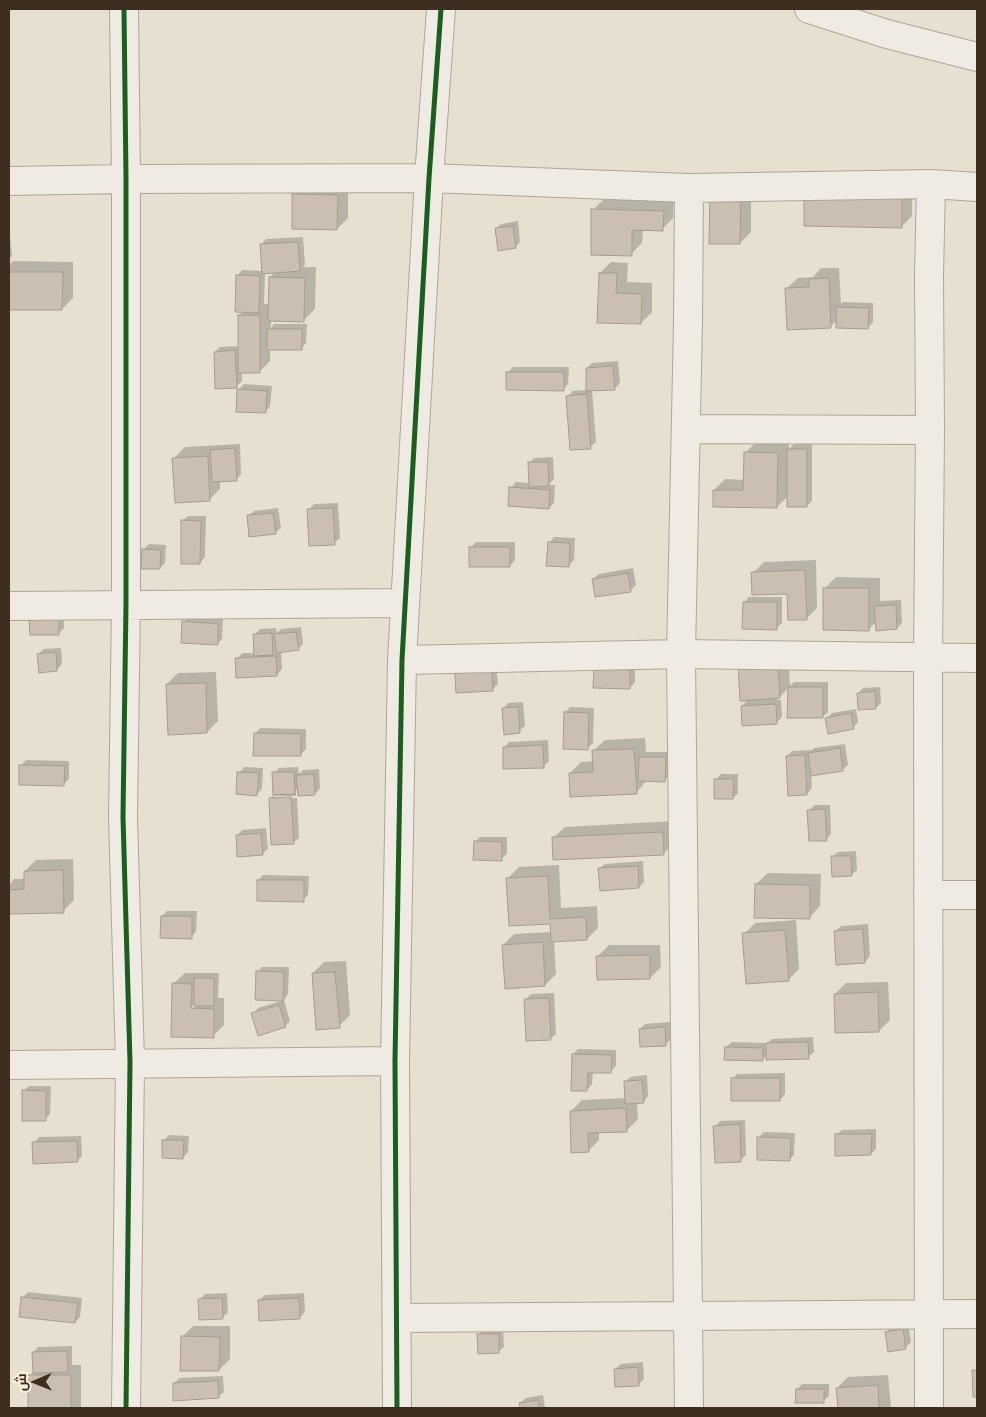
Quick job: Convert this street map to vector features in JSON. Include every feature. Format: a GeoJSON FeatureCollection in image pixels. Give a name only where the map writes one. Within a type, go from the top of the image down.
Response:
{"type":"FeatureCollection","features":[{"type":"Feature","properties":{"kind":"street"},"geometry":{"type":"LineString","coordinates":[[124,9],[126,604],[123,817],[130,1062],[126,1408]]}},
{"type":"Feature","properties":{"kind":"street"},"geometry":{"type":"LineString","coordinates":[[397,1408],[395,1061],[402,660],[429,178],[441,9]]}},
{"type":"Feature","properties":{"kind":"street"},"geometry":{"type":"LineString","coordinates":[[809,9],[887,34],[977,57]]}},
{"type":"Feature","properties":{"kind":"street"},"geometry":{"type":"LineString","coordinates":[[9,181],[429,178],[689,188],[932,184],[977,187]]}},
{"type":"Feature","properties":{"kind":"street"},"geometry":{"type":"LineString","coordinates":[[929,1408],[928,657],[929,276],[932,184]]}},
{"type":"Feature","properties":{"kind":"street"},"geometry":{"type":"LineString","coordinates":[[689,188],[681,654],[689,1408]]}},
{"type":"Feature","properties":{"kind":"street"},"geometry":{"type":"LineString","coordinates":[[686,430],[930,430]]}},
{"type":"Feature","properties":{"kind":"street"},"geometry":{"type":"LineString","coordinates":[[9,606],[404,603]]}},
{"type":"Feature","properties":{"kind":"street"},"geometry":{"type":"LineString","coordinates":[[402,660],[681,654],[977,658]]}},
{"type":"Feature","properties":{"kind":"street"},"geometry":{"type":"LineString","coordinates":[[928,895],[977,895]]}},
{"type":"Feature","properties":{"kind":"street"},"geometry":{"type":"LineString","coordinates":[[9,1065],[130,1062],[395,1061]]}},
{"type":"Feature","properties":{"kind":"street"},"geometry":{"type":"LineString","coordinates":[[397,1318],[977,1314]]}},
{"type":"Feature","properties":{"kind":"building"},"geometry":{"type":"Polygon","coordinates":[[[804,191],[902,191],[902,228],[804,226],[804,191]]]}},
{"type":"Feature","properties":{"kind":"building"},"geometry":{"type":"Polygon","coordinates":[[[292,194],[338,195],[337,230],[292,229],[292,194]]]}},
{"type":"Feature","properties":{"kind":"building"},"geometry":{"type":"Polygon","coordinates":[[[710,194],[741,194],[740,244],[709,244],[710,194]]]}},
{"type":"Feature","properties":{"kind":"building"},"geometry":{"type":"Polygon","coordinates":[[[591,209],[664,211],[663,231],[632,230],[632,256],[591,255],[591,209]]]}},
{"type":"Feature","properties":{"kind":"building"},"geometry":{"type":"Polygon","coordinates":[[[513,226],[516,248],[498,251],[495,228],[513,226]]]}},
{"type":"Feature","properties":{"kind":"building"},"geometry":{"type":"Polygon","coordinates":[[[298,242],[300,271],[262,274],[260,244],[298,242]]]}},
{"type":"Feature","properties":{"kind":"building"},"geometry":{"type":"Polygon","coordinates":[[[9,272],[63,272],[62,310],[9,310],[9,272]]]}},
{"type":"Feature","properties":{"kind":"building"},"geometry":{"type":"Polygon","coordinates":[[[599,273],[617,273],[616,293],[642,294],[641,324],[597,323],[599,273]]]}},
{"type":"Feature","properties":{"kind":"building"},"geometry":{"type":"Polygon","coordinates":[[[236,275],[260,276],[259,313],[235,312],[236,275]]]}},
{"type":"Feature","properties":{"kind":"building"},"geometry":{"type":"Polygon","coordinates":[[[269,277],[305,278],[304,322],[268,321],[269,277]]]}},
{"type":"Feature","properties":{"kind":"building"},"geometry":{"type":"Polygon","coordinates":[[[829,278],[831,328],[787,330],[785,288],[809,287],[809,279],[829,278]]]}},
{"type":"Feature","properties":{"kind":"building"},"geometry":{"type":"Polygon","coordinates":[[[836,307],[869,308],[868,329],[836,328],[836,307]]]}},
{"type":"Feature","properties":{"kind":"building"},"geometry":{"type":"Polygon","coordinates":[[[238,315],[260,315],[260,373],[238,373],[238,315]]]}},
{"type":"Feature","properties":{"kind":"building"},"geometry":{"type":"Polygon","coordinates":[[[267,329],[302,329],[302,350],[267,350],[267,329]]]}},
{"type":"Feature","properties":{"kind":"building"},"geometry":{"type":"Polygon","coordinates":[[[235,350],[237,388],[215,389],[214,352],[235,350]]]}},
{"type":"Feature","properties":{"kind":"building"},"geometry":{"type":"Polygon","coordinates":[[[613,366],[615,390],[586,391],[586,368],[613,366]]]}},
{"type":"Feature","properties":{"kind":"building"},"geometry":{"type":"Polygon","coordinates":[[[506,372],[564,372],[564,391],[506,390],[506,372]]]}},
{"type":"Feature","properties":{"kind":"building"},"geometry":{"type":"Polygon","coordinates":[[[237,389],[267,391],[266,413],[236,412],[237,389]]]}},
{"type":"Feature","properties":{"kind":"building"},"geometry":{"type":"Polygon","coordinates":[[[587,394],[591,449],[570,450],[566,396],[587,394]]]}},
{"type":"Feature","properties":{"kind":"building"},"geometry":{"type":"Polygon","coordinates":[[[235,448],[237,481],[212,482],[210,450],[235,448]]]}},
{"type":"Feature","properties":{"kind":"building"},"geometry":{"type":"Polygon","coordinates":[[[787,449],[807,449],[807,507],[787,507],[787,449]]]}},
{"type":"Feature","properties":{"kind":"building"},"geometry":{"type":"Polygon","coordinates":[[[744,452],[778,453],[777,508],[713,507],[713,490],[743,490],[744,452]]]}},
{"type":"Feature","properties":{"kind":"building"},"geometry":{"type":"Polygon","coordinates":[[[208,456],[210,501],[175,503],[172,458],[208,456]]]}},
{"type":"Feature","properties":{"kind":"building"},"geometry":{"type":"Polygon","coordinates":[[[528,462],[548,462],[549,486],[529,487],[528,462]]]}},
{"type":"Feature","properties":{"kind":"building"},"geometry":{"type":"Polygon","coordinates":[[[509,487],[550,490],[549,509],[508,506],[509,487]]]}},
{"type":"Feature","properties":{"kind":"building"},"geometry":{"type":"Polygon","coordinates":[[[333,508],[335,545],[309,546],[307,509],[333,508]]]}},
{"type":"Feature","properties":{"kind":"building"},"geometry":{"type":"Polygon","coordinates":[[[273,513],[276,534],[249,537],[247,515],[273,513]]]}},
{"type":"Feature","properties":{"kind":"building"},"geometry":{"type":"Polygon","coordinates":[[[181,520],[201,521],[200,564],[181,564],[181,520]]]}},
{"type":"Feature","properties":{"kind":"building"},"geometry":{"type":"Polygon","coordinates":[[[548,542],[570,543],[569,567],[546,566],[548,542]]]}},
{"type":"Feature","properties":{"kind":"building"},"geometry":{"type":"Polygon","coordinates":[[[469,547],[510,547],[510,567],[469,567],[469,547]]]}},
{"type":"Feature","properties":{"kind":"building"},"geometry":{"type":"Polygon","coordinates":[[[142,549],[161,550],[160,569],[141,569],[142,549]]]}},
{"type":"Feature","properties":{"kind":"building"},"geometry":{"type":"Polygon","coordinates":[[[805,570],[807,620],[788,620],[787,594],[752,595],[751,572],[805,570]]]}},
{"type":"Feature","properties":{"kind":"building"},"geometry":{"type":"Polygon","coordinates":[[[628,573],[631,592],[595,597],[592,579],[628,573]]]}},
{"type":"Feature","properties":{"kind":"building"},"geometry":{"type":"Polygon","coordinates":[[[823,588],[869,588],[869,631],[823,630],[823,588]]]}},
{"type":"Feature","properties":{"kind":"building"},"geometry":{"type":"Polygon","coordinates":[[[743,602],[777,602],[777,630],[742,629],[743,602]]]}},
{"type":"Feature","properties":{"kind":"building"},"geometry":{"type":"Polygon","coordinates":[[[896,605],[897,629],[876,631],[874,606],[896,605]]]}},
{"type":"Feature","properties":{"kind":"building"},"geometry":{"type":"Polygon","coordinates":[[[59,616],[59,635],[30,635],[29,617],[59,616]]]}},
{"type":"Feature","properties":{"kind":"building"},"geometry":{"type":"Polygon","coordinates":[[[182,621],[218,624],[218,645],[181,643],[182,621]]]}},
{"type":"Feature","properties":{"kind":"building"},"geometry":{"type":"Polygon","coordinates":[[[296,632],[299,650],[277,653],[274,634],[296,632]]]}},
{"type":"Feature","properties":{"kind":"building"},"geometry":{"type":"Polygon","coordinates":[[[272,633],[273,655],[254,656],[253,634],[272,633]]]}},
{"type":"Feature","properties":{"kind":"building"},"geometry":{"type":"Polygon","coordinates":[[[56,652],[57,671],[39,673],[37,654],[56,652]]]}},
{"type":"Feature","properties":{"kind":"building"},"geometry":{"type":"Polygon","coordinates":[[[276,656],[277,676],[236,678],[235,658],[276,656]]]}},
{"type":"Feature","properties":{"kind":"building"},"geometry":{"type":"Polygon","coordinates":[[[491,658],[493,691],[456,693],[454,660],[491,658]]]}},
{"type":"Feature","properties":{"kind":"building"},"geometry":{"type":"Polygon","coordinates":[[[778,661],[780,698],[740,701],[738,664],[778,661]]]}},
{"type":"Feature","properties":{"kind":"building"},"geometry":{"type":"Polygon","coordinates":[[[594,669],[630,670],[630,689],[593,688],[594,669]]]}},
{"type":"Feature","properties":{"kind":"building"},"geometry":{"type":"Polygon","coordinates":[[[206,683],[207,733],[168,735],[166,684],[206,683]]]}},
{"type":"Feature","properties":{"kind":"building"},"geometry":{"type":"Polygon","coordinates":[[[788,687],[823,687],[823,718],[787,718],[788,687]]]}},
{"type":"Feature","properties":{"kind":"building"},"geometry":{"type":"Polygon","coordinates":[[[875,691],[876,709],[858,710],[857,693],[875,691]]]}},
{"type":"Feature","properties":{"kind":"building"},"geometry":{"type":"Polygon","coordinates":[[[776,704],[777,724],[742,726],[741,706],[776,704]]]}},
{"type":"Feature","properties":{"kind":"building"},"geometry":{"type":"Polygon","coordinates":[[[518,707],[520,733],[504,735],[502,708],[518,707]]]}},
{"type":"Feature","properties":{"kind":"building"},"geometry":{"type":"Polygon","coordinates":[[[564,712],[589,713],[588,750],[563,749],[564,712]]]}},
{"type":"Feature","properties":{"kind":"building"},"geometry":{"type":"Polygon","coordinates":[[[851,713],[854,729],[828,734],[825,718],[851,713]]]}},
{"type":"Feature","properties":{"kind":"building"},"geometry":{"type":"Polygon","coordinates":[[[254,733],[301,734],[301,756],[253,756],[254,733]]]}},
{"type":"Feature","properties":{"kind":"building"},"geometry":{"type":"Polygon","coordinates":[[[543,745],[544,768],[503,769],[503,747],[543,745]]]}},
{"type":"Feature","properties":{"kind":"building"},"geometry":{"type":"Polygon","coordinates":[[[840,748],[843,771],[811,776],[808,753],[840,748]]]}},
{"type":"Feature","properties":{"kind":"building"},"geometry":{"type":"Polygon","coordinates":[[[634,749],[637,794],[570,797],[569,773],[593,772],[592,750],[634,749]]]}},
{"type":"Feature","properties":{"kind":"building"},"geometry":{"type":"Polygon","coordinates":[[[805,755],[807,795],[788,796],[786,756],[805,755]]]}},
{"type":"Feature","properties":{"kind":"building"},"geometry":{"type":"Polygon","coordinates":[[[639,757],[666,757],[665,782],[638,781],[639,757]]]}},
{"type":"Feature","properties":{"kind":"building"},"geometry":{"type":"Polygon","coordinates":[[[19,765],[65,766],[64,786],[19,785],[19,765]]]}},
{"type":"Feature","properties":{"kind":"building"},"geometry":{"type":"Polygon","coordinates":[[[237,772],[259,773],[257,796],[236,794],[237,772]]]}},
{"type":"Feature","properties":{"kind":"building"},"geometry":{"type":"Polygon","coordinates":[[[272,772],[294,772],[295,794],[273,795],[272,772]]]}},
{"type":"Feature","properties":{"kind":"building"},"geometry":{"type":"Polygon","coordinates":[[[314,774],[315,795],[298,796],[296,775],[314,774]]]}},
{"type":"Feature","properties":{"kind":"building"},"geometry":{"type":"Polygon","coordinates":[[[714,779],[734,779],[733,799],[714,799],[714,779]]]}},
{"type":"Feature","properties":{"kind":"building"},"geometry":{"type":"Polygon","coordinates":[[[291,797],[294,844],[271,845],[269,798],[291,797]]]}},
{"type":"Feature","properties":{"kind":"building"},"geometry":{"type":"Polygon","coordinates":[[[825,809],[827,841],[809,841],[807,810],[825,809]]]}},
{"type":"Feature","properties":{"kind":"building"},"geometry":{"type":"Polygon","coordinates":[[[663,832],[664,855],[553,860],[552,837],[663,832]]]}},
{"type":"Feature","properties":{"kind":"building"},"geometry":{"type":"Polygon","coordinates":[[[261,833],[263,855],[237,857],[236,835],[261,833]]]}},
{"type":"Feature","properties":{"kind":"building"},"geometry":{"type":"Polygon","coordinates":[[[474,841],[502,842],[502,861],[473,860],[474,841]]]}},
{"type":"Feature","properties":{"kind":"building"},"geometry":{"type":"Polygon","coordinates":[[[831,856],[851,856],[852,876],[832,877],[831,856]]]}},
{"type":"Feature","properties":{"kind":"building"},"geometry":{"type":"Polygon","coordinates":[[[638,866],[639,888],[600,891],[598,868],[638,866]]]}},
{"type":"Feature","properties":{"kind":"building"},"geometry":{"type":"Polygon","coordinates":[[[63,870],[64,913],[9,914],[9,890],[24,889],[24,871],[63,870]]]}},
{"type":"Feature","properties":{"kind":"building"},"geometry":{"type":"Polygon","coordinates":[[[548,876],[550,919],[586,917],[587,940],[551,942],[550,924],[509,926],[506,878],[548,876]]]}},
{"type":"Feature","properties":{"kind":"building"},"geometry":{"type":"Polygon","coordinates":[[[257,880],[304,880],[304,902],[257,901],[257,880]]]}},
{"type":"Feature","properties":{"kind":"building"},"geometry":{"type":"Polygon","coordinates":[[[755,884],[810,885],[810,919],[754,918],[755,884]]]}},
{"type":"Feature","properties":{"kind":"building"},"geometry":{"type":"Polygon","coordinates":[[[161,916],[192,916],[192,939],[160,938],[161,916]]]}},
{"type":"Feature","properties":{"kind":"building"},"geometry":{"type":"Polygon","coordinates":[[[863,929],[865,963],[836,965],[834,931],[863,929]]]}},
{"type":"Feature","properties":{"kind":"building"},"geometry":{"type":"Polygon","coordinates":[[[785,930],[789,981],[746,984],[742,933],[785,930]]]}},
{"type":"Feature","properties":{"kind":"building"},"geometry":{"type":"Polygon","coordinates":[[[543,942],[545,986],[505,989],[502,945],[543,942]]]}},
{"type":"Feature","properties":{"kind":"building"},"geometry":{"type":"Polygon","coordinates":[[[650,955],[650,979],[597,980],[596,956],[650,955]]]}},
{"type":"Feature","properties":{"kind":"building"},"geometry":{"type":"Polygon","coordinates":[[[256,971],[284,972],[283,1001],[255,1000],[256,971]]]}},
{"type":"Feature","properties":{"kind":"building"},"geometry":{"type":"Polygon","coordinates":[[[335,972],[340,1028],[316,1030],[312,973],[335,972]]]}},
{"type":"Feature","properties":{"kind":"building"},"geometry":{"type":"Polygon","coordinates":[[[194,978],[214,978],[214,1006],[194,1006],[194,978]]]}},
{"type":"Feature","properties":{"kind":"building"},"geometry":{"type":"Polygon","coordinates":[[[172,983],[192,984],[191,1008],[214,1009],[214,1038],[171,1037],[172,983]]]}},
{"type":"Feature","properties":{"kind":"building"},"geometry":{"type":"Polygon","coordinates":[[[878,992],[879,1032],[835,1033],[834,994],[878,992]]]}},
{"type":"Feature","properties":{"kind":"building"},"geometry":{"type":"Polygon","coordinates":[[[549,998],[551,1040],[526,1041],[524,999],[549,998]]]}},
{"type":"Feature","properties":{"kind":"building"},"geometry":{"type":"Polygon","coordinates":[[[279,1005],[286,1027],[258,1036],[251,1013],[279,1005]]]}},
{"type":"Feature","properties":{"kind":"building"},"geometry":{"type":"Polygon","coordinates":[[[665,1027],[666,1046],[640,1047],[639,1029],[665,1027]]]}},
{"type":"Feature","properties":{"kind":"building"},"geometry":{"type":"Polygon","coordinates":[[[808,1042],[809,1059],[766,1060],[766,1043],[808,1042]]]}},
{"type":"Feature","properties":{"kind":"building"},"geometry":{"type":"Polygon","coordinates":[[[725,1047],[763,1048],[763,1061],[724,1060],[725,1047]]]}},
{"type":"Feature","properties":{"kind":"building"},"geometry":{"type":"Polygon","coordinates":[[[572,1054],[612,1055],[611,1073],[588,1073],[587,1091],[571,1091],[572,1054]]]}},
{"type":"Feature","properties":{"kind":"building"},"geometry":{"type":"Polygon","coordinates":[[[731,1078],[780,1078],[780,1101],[731,1101],[731,1078]]]}},
{"type":"Feature","properties":{"kind":"building"},"geometry":{"type":"Polygon","coordinates":[[[642,1080],[644,1103],[625,1104],[624,1081],[642,1080]]]}},
{"type":"Feature","properties":{"kind":"building"},"geometry":{"type":"Polygon","coordinates":[[[22,1090],[46,1091],[46,1121],[22,1121],[22,1090]]]}},
{"type":"Feature","properties":{"kind":"building"},"geometry":{"type":"Polygon","coordinates":[[[626,1108],[627,1132],[588,1133],[589,1152],[571,1153],[570,1111],[626,1108]]]}},
{"type":"Feature","properties":{"kind":"building"},"geometry":{"type":"Polygon","coordinates":[[[740,1124],[741,1162],[715,1163],[713,1126],[740,1124]]]}},
{"type":"Feature","properties":{"kind":"building"},"geometry":{"type":"Polygon","coordinates":[[[835,1134],[872,1134],[871,1155],[835,1156],[835,1134]]]}},
{"type":"Feature","properties":{"kind":"building"},"geometry":{"type":"Polygon","coordinates":[[[757,1137],[791,1138],[790,1161],[757,1160],[757,1137]]]}},
{"type":"Feature","properties":{"kind":"building"},"geometry":{"type":"Polygon","coordinates":[[[162,1140],[184,1140],[183,1159],[162,1158],[162,1140]]]}},
{"type":"Feature","properties":{"kind":"building"},"geometry":{"type":"Polygon","coordinates":[[[77,1141],[78,1162],[33,1164],[32,1142],[77,1141]]]}},
{"type":"Feature","properties":{"kind":"building"},"geometry":{"type":"Polygon","coordinates":[[[21,1297],[78,1303],[75,1323],[19,1317],[21,1297]]]}},
{"type":"Feature","properties":{"kind":"building"},"geometry":{"type":"Polygon","coordinates":[[[222,1298],[223,1319],[199,1320],[198,1299],[222,1298]]]}},
{"type":"Feature","properties":{"kind":"building"},"geometry":{"type":"Polygon","coordinates":[[[299,1298],[300,1319],[259,1321],[258,1300],[299,1298]]]}},
{"type":"Feature","properties":{"kind":"building"},"geometry":{"type":"Polygon","coordinates":[[[903,1329],[906,1349],[888,1352],[885,1332],[903,1329]]]}},
{"type":"Feature","properties":{"kind":"building"},"geometry":{"type":"Polygon","coordinates":[[[477,1334],[499,1334],[499,1353],[478,1354],[477,1334]]]}},
{"type":"Feature","properties":{"kind":"building"},"geometry":{"type":"Polygon","coordinates":[[[181,1336],[220,1337],[219,1371],[180,1371],[181,1336]]]}},
{"type":"Feature","properties":{"kind":"building"},"geometry":{"type":"Polygon","coordinates":[[[67,1351],[68,1372],[33,1373],[32,1352],[67,1351]]]}},
{"type":"Feature","properties":{"kind":"building"},"geometry":{"type":"Polygon","coordinates":[[[638,1367],[639,1386],[615,1387],[614,1369],[638,1367]]]}},
{"type":"Feature","properties":{"kind":"building"},"geometry":{"type":"Polygon","coordinates":[[[972,1370],[977,1370],[977,1397],[973,1397],[972,1370]]]}},
{"type":"Feature","properties":{"kind":"building"},"geometry":{"type":"Polygon","coordinates":[[[28,1375],[71,1375],[71,1408],[28,1408],[28,1375]]]}},
{"type":"Feature","properties":{"kind":"building"},"geometry":{"type":"Polygon","coordinates":[[[218,1381],[219,1398],[173,1401],[173,1383],[218,1381]]]}},
{"type":"Feature","properties":{"kind":"building"},"geometry":{"type":"Polygon","coordinates":[[[878,1385],[879,1408],[838,1408],[836,1388],[878,1385]]]}},
{"type":"Feature","properties":{"kind":"building"},"geometry":{"type":"Polygon","coordinates":[[[796,1389],[824,1389],[824,1403],[795,1403],[796,1389]]]}},
{"type":"Feature","properties":{"kind":"building"},"geometry":{"type":"Polygon","coordinates":[[[538,1400],[539,1408],[520,1408],[519,1403],[538,1400]]]}},
{"type":"Feature","properties":{"kind":"cycle path"},"geometry":{"type":"LineString","coordinates":[[124,9],[126,604],[123,817],[130,1062],[126,1408]]}},
{"type":"Feature","properties":{"kind":"cycle path"},"geometry":{"type":"LineString","coordinates":[[397,1408],[395,1061],[402,660],[429,178],[441,9]]}}]}
